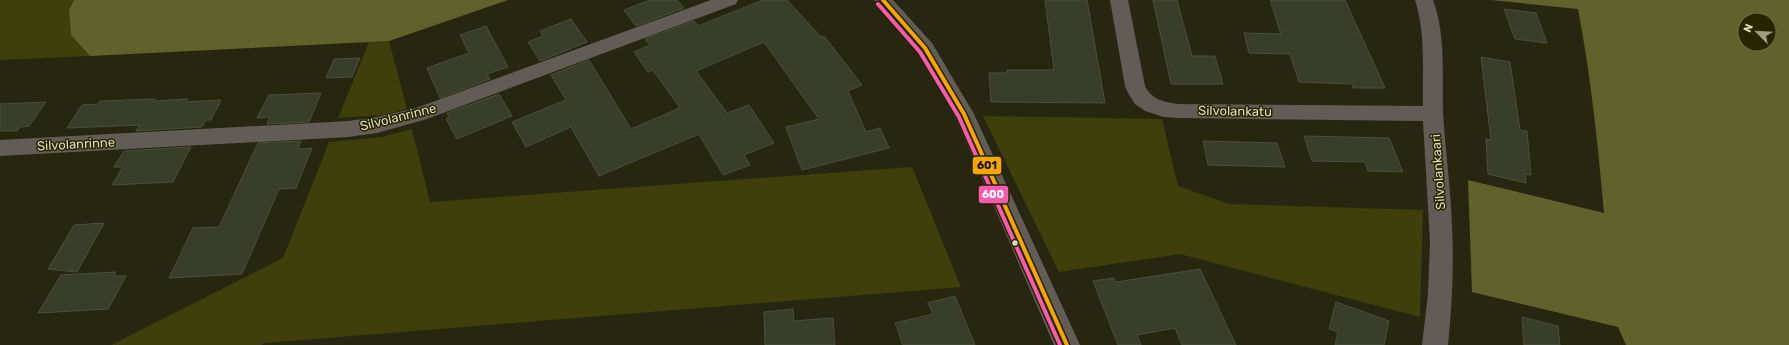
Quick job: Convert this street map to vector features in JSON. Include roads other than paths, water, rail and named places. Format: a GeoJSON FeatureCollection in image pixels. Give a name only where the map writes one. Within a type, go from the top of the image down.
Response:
{"type":"FeatureCollection","features":[{"type":"Feature","properties":{"kind":"street","name":"Silvolanrinne"},"geometry":{"type":"LineString","coordinates":[[0,148],[348,129],[377,125],[420,114],[729,0]]}},
{"type":"Feature","properties":{"kind":"street"},"geometry":{"type":"LineString","coordinates":[[883,0],[903,21],[925,48],[964,114],[1067,345]]}},
{"type":"Feature","properties":{"kind":"street","name":"Silvolankatu"},"geometry":{"type":"LineString","coordinates":[[1119,0],[1135,86],[1139,96],[1149,105],[1178,111],[1433,114]]}},
{"type":"Feature","properties":{"kind":"street","name":"Silvolankaari"},"geometry":{"type":"LineString","coordinates":[[1424,0],[1428,8],[1430,24],[1433,114],[1442,247],[1441,293],[1435,345]]}}]}
